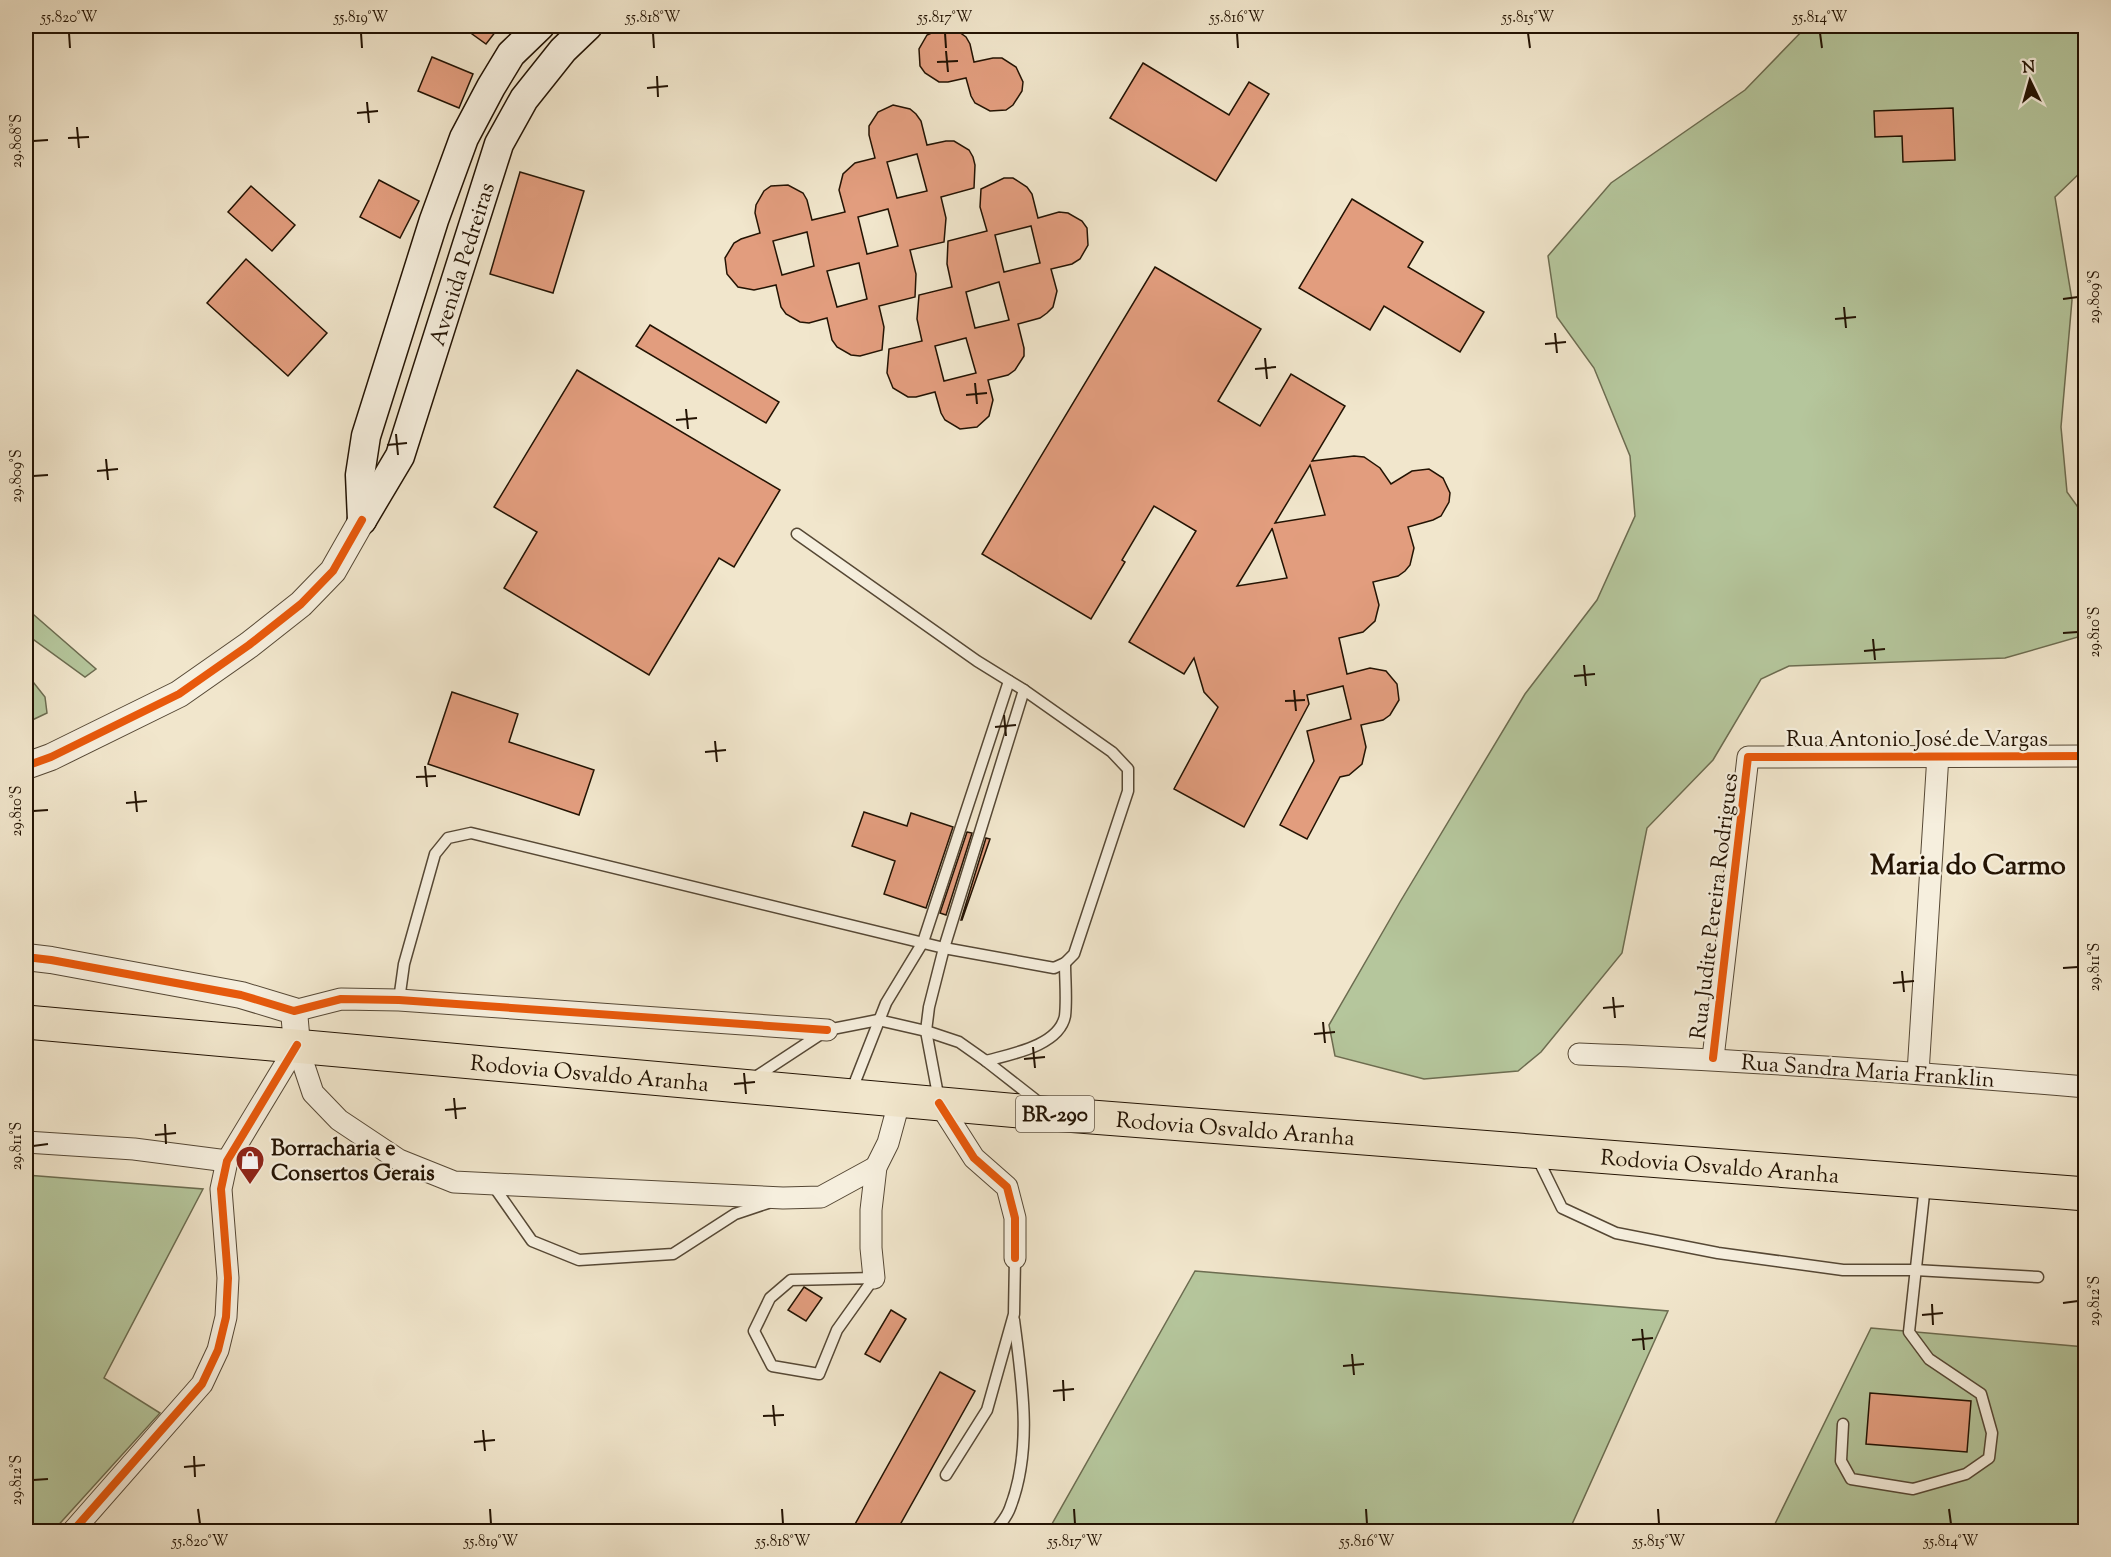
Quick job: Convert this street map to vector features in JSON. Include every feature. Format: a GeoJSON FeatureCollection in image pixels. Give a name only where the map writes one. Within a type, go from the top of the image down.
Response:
{"type":"FeatureCollection","features":[{"type":"Feature","properties":{"kind":"highway","name":"Rodovia Osvaldo Aranha"},"geometry":{"type":"LineString","coordinates":[[26,1022],[1053,1113],[2085,1194]]}},
{"type":"Feature","properties":{"kind":"main road","name":"Avenida Pedreiras"},"geometry":{"type":"LineString","coordinates":[[362,520],[360,475],[366,436],[434,220],[464,138],[491,87],[511,54],[540,26]]}},
{"type":"Feature","properties":{"kind":"main road","name":"Avenida Pedreiras"},"geometry":{"type":"LineString","coordinates":[[362,520],[400,456],[499,144],[524,99],[563,50],[588,26]]}},
{"type":"Feature","properties":{"kind":"main road"},"geometry":{"type":"LineString","coordinates":[[491,87],[524,99]]}},
{"type":"Feature","properties":{"kind":"main road"},"geometry":{"type":"LineString","coordinates":[[393,351],[430,360]]}},
{"type":"Feature","properties":{"kind":"street","name":"Avenida Pedreiras"},"geometry":{"type":"LineString","coordinates":[[26,766],[51,757],[179,694],[249,645],[301,604],[333,571],[362,520]]}},
{"type":"Feature","properties":{"kind":"street"},"geometry":{"type":"LineString","coordinates":[[1918,1073],[1938,755]]}},
{"type":"Feature","properties":{"kind":"street","name":"Rua Antonio José de Vargas"},"geometry":{"type":"LineString","coordinates":[[1748,757],[2085,756]]}},
{"type":"Feature","properties":{"kind":"street","name":"Rua Judite Pereira Rodrigues"},"geometry":{"type":"LineString","coordinates":[[1713,1059],[1748,757]]}},
{"type":"Feature","properties":{"kind":"street"},"geometry":{"type":"LineString","coordinates":[[26,957],[242,995],[294,1011],[341,999],[399,1000],[827,1030]]}},
{"type":"Feature","properties":{"kind":"street"},"geometry":{"type":"LineString","coordinates":[[294,1011],[297,1045],[313,1093],[339,1120],[399,1160],[454,1182],[783,1198],[821,1197],[876,1167]]}},
{"type":"Feature","properties":{"kind":"street"},"geometry":{"type":"LineString","coordinates":[[72,1532],[202,1384],[218,1350],[227,1307],[228,1278],[221,1189],[227,1161],[297,1045]]}},
{"type":"Feature","properties":{"kind":"street","name":"Rua Sandra Maria Franklin"},"geometry":{"type":"LineString","coordinates":[[1579,1054],[1713,1059],[1918,1073],[2085,1088]]}},
{"type":"Feature","properties":{"kind":"street"},"geometry":{"type":"LineString","coordinates":[[874,1278],[871,1210],[876,1167],[888,1143],[900,1100]]}},
{"type":"Feature","properties":{"kind":"street"},"geometry":{"type":"LineString","coordinates":[[939,1103],[974,1158],[1007,1188],[1015,1218],[1015,1258]]}},
{"type":"Feature","properties":{"kind":"street"},"geometry":{"type":"LineString","coordinates":[[26,1142],[134,1149],[227,1161]]}},
{"type":"Feature","properties":{"kind":"lane"},"geometry":{"type":"LineString","coordinates":[[399,1000],[404,964],[435,854],[448,838],[471,833],[944,948],[1054,968],[1065,963],[1074,954],[1128,791],[1128,769],[1112,752],[1024,690],[977,661],[797,534]]}},
{"type":"Feature","properties":{"kind":"lane"},"geometry":{"type":"LineString","coordinates":[[850,1095],[878,1020],[923,942],[1009,681]]}},
{"type":"Feature","properties":{"kind":"lane"},"geometry":{"type":"LineString","coordinates":[[939,1103],[926,1031],[930,1006],[944,948],[1024,690]]}},
{"type":"Feature","properties":{"kind":"lane"},"geometry":{"type":"LineString","coordinates":[[987,1061],[1031,1049],[1059,1029],[1065,1016],[1065,963]]}},
{"type":"Feature","properties":{"kind":"lane"},"geometry":{"type":"LineString","coordinates":[[744,1085],[827,1030],[878,1020],[926,1031],[959,1042],[1053,1113]]}},
{"type":"Feature","properties":{"kind":"lane"},"geometry":{"type":"LineString","coordinates":[[1535,1151],[1562,1208],[1617,1233],[1718,1253],[1843,1270],[1915,1270],[2038,1277]]}},
{"type":"Feature","properties":{"kind":"lane"},"geometry":{"type":"LineString","coordinates":[[1843,1424],[1841,1461],[1851,1479],[1913,1489],[1966,1474],[1989,1458],[1992,1433],[1981,1394],[1929,1359],[1909,1332],[1925,1182]]}},
{"type":"Feature","properties":{"kind":"lane"},"geometry":{"type":"LineString","coordinates":[[492,1184],[532,1241],[579,1260],[673,1254],[735,1214],[783,1198]]}},
{"type":"Feature","properties":{"kind":"lane"},"geometry":{"type":"LineString","coordinates":[[995,1532],[1010,1510],[1023,1456],[1022,1382],[1014,1314],[1015,1258]]}},
{"type":"Feature","properties":{"kind":"lane"},"geometry":{"type":"LineString","coordinates":[[874,1278],[837,1330],[819,1374],[772,1366],[754,1331],[770,1298],[790,1280],[874,1278]]}},
{"type":"Feature","properties":{"kind":"lane"},"geometry":{"type":"LineString","coordinates":[[946,1475],[987,1410],[1014,1314]]}},
{"type":"Feature","properties":{"kind":"green space"},"geometry":{"type":"Polygon","coordinates":[[[1807,26],[2085,26],[2085,168],[2055,197],[2072,300],[2061,427],[2067,492],[2085,517],[2085,635],[2005,658],[1789,666],[1761,679],[1713,760],[1647,828],[1622,953],[1541,1052],[1518,1071],[1424,1079],[1335,1056],[1329,1025],[1525,694],[1597,600],[1635,516],[1630,456],[1594,368],[1557,317],[1548,256],[1611,183],[1745,90],[1807,26]]]}},
{"type":"Feature","properties":{"kind":"green space"},"geometry":{"type":"Polygon","coordinates":[[[26,608],[96,669],[85,677],[26,634],[26,608]]]}},
{"type":"Feature","properties":{"kind":"green space"},"geometry":{"type":"Polygon","coordinates":[[[26,673],[45,697],[47,713],[26,723],[26,673]]]}},
{"type":"Feature","properties":{"kind":"green space"},"geometry":{"type":"Polygon","coordinates":[[[26,1175],[203,1189],[104,1378],[160,1413],[53,1531],[26,1531],[26,1175]]]}},
{"type":"Feature","properties":{"kind":"green space"},"geometry":{"type":"Polygon","coordinates":[[[1195,1271],[1668,1311],[1569,1531],[1048,1531],[1195,1271]]]}},
{"type":"Feature","properties":{"kind":"green space"},"geometry":{"type":"Polygon","coordinates":[[[1871,1328],[2085,1347],[2085,1531],[1771,1532],[1871,1328]]]}},
{"type":"Feature","properties":{"kind":"building"},"geometry":{"type":"Polygon","coordinates":[[[461,26],[500,26],[486,44],[461,26]]]}},
{"type":"Feature","properties":{"kind":"building"},"geometry":{"type":"Polygon","coordinates":[[[943,28],[959,32],[966,37],[974,62],[1002,58],[1016,67],[1023,82],[1022,91],[1013,105],[1006,110],[990,111],[975,103],[966,78],[939,82],[925,73],[920,66],[919,49],[927,35],[943,28]]]}},
{"type":"Feature","properties":{"kind":"building"},"geometry":{"type":"Polygon","coordinates":[[[432,57],[473,74],[459,108],[418,91],[432,57]]]}},
{"type":"Feature","properties":{"kind":"building"},"geometry":{"type":"Polygon","coordinates":[[[1143,63],[1229,115],[1249,82],[1269,94],[1216,181],[1110,118],[1143,63]]]}},
{"type":"Feature","properties":{"kind":"building"},"geometry":{"type":"Polygon","coordinates":[[[893,105],[910,109],[921,121],[927,145],[954,141],[969,150],[975,165],[974,188],[941,197],[946,218],[944,242],[910,250],[916,274],[915,297],[879,306],[884,327],[882,350],[860,356],[851,355],[837,347],[832,340],[827,318],[809,323],[800,322],[786,314],[781,307],[776,285],[754,290],[738,287],[727,274],[725,258],[734,243],[760,233],[755,213],[756,205],[764,191],[771,186],[788,185],[803,193],[812,220],[845,212],[839,190],[843,174],[855,163],[875,158],[869,126],[878,112],[893,105]],[[917,154],[887,162],[897,198],[927,191],[917,154]],[[888,209],[858,217],[867,254],[898,246],[888,209]],[[807,232],[773,241],[782,275],[814,266],[807,232]],[[859,263],[827,271],[837,307],[867,299],[859,263]]]}},
{"type":"Feature","properties":{"kind":"building"},"geometry":{"type":"Polygon","coordinates":[[[1953,108],[1955,160],[1903,162],[1902,136],[1875,137],[1874,111],[1953,108]]]}},
{"type":"Feature","properties":{"kind":"building"},"geometry":{"type":"Polygon","coordinates":[[[520,172],[584,191],[553,293],[490,274],[520,172]]]}},
{"type":"Feature","properties":{"kind":"building"},"geometry":{"type":"Polygon","coordinates":[[[1004,178],[1013,178],[1027,187],[1032,194],[1038,218],[1059,212],[1068,213],[1082,221],[1087,228],[1088,245],[1080,259],[1072,264],[1051,269],[1057,291],[1053,307],[1040,318],[1018,324],[1024,356],[1015,370],[1008,375],[988,380],[993,400],[989,416],[977,427],[960,429],[945,420],[935,392],[908,397],[893,388],[887,373],[889,349],[922,341],[917,319],[919,295],[952,287],[947,264],[948,241],[987,231],[980,207],[981,189],[1004,178]],[[1031,226],[995,235],[1004,272],[1040,263],[1031,226]],[[999,282],[966,292],[975,328],[1009,320],[999,282]],[[966,338],[935,346],[944,381],[976,373],[966,338]]]}},
{"type":"Feature","properties":{"kind":"building"},"geometry":{"type":"Polygon","coordinates":[[[379,180],[419,201],[400,238],[360,217],[379,180]]]}},
{"type":"Feature","properties":{"kind":"building"},"geometry":{"type":"Polygon","coordinates":[[[251,186],[295,225],[272,251],[228,212],[251,186]]]}},
{"type":"Feature","properties":{"kind":"building"},"geometry":{"type":"Polygon","coordinates":[[[1352,199],[1423,242],[1408,267],[1484,312],[1460,352],[1384,306],[1370,330],[1299,288],[1352,199]]]}},
{"type":"Feature","properties":{"kind":"building"},"geometry":{"type":"Polygon","coordinates":[[[246,259],[327,333],[288,376],[207,303],[246,259]]]}},
{"type":"Feature","properties":{"kind":"building"},"geometry":{"type":"Polygon","coordinates":[[[1155,267],[1261,329],[1218,401],[1260,426],[1291,374],[1345,406],[1312,461],[1364,457],[1380,468],[1391,484],[1412,471],[1429,469],[1443,478],[1450,493],[1449,502],[1441,516],[1408,527],[1414,548],[1410,565],[1405,571],[1398,576],[1373,582],[1379,605],[1375,621],[1363,632],[1339,638],[1347,674],[1370,668],[1386,671],[1397,684],[1399,700],[1390,715],[1383,720],[1361,725],[1366,747],[1362,764],[1349,775],[1340,777],[1307,839],[1280,825],[1314,761],[1307,731],[1351,719],[1343,686],[1307,695],[1309,704],[1244,827],[1174,789],[1218,707],[1204,692],[1194,658],[1184,674],[1129,642],[1196,531],[1154,506],[1122,560],[1125,562],[1091,619],[982,554],[1155,267]],[[1310,465],[1275,523],[1325,515],[1310,465]],[[1272,529],[1237,586],[1287,578],[1272,529]]]}},
{"type":"Feature","properties":{"kind":"building"},"geometry":{"type":"Polygon","coordinates":[[[650,325],[779,402],[766,423],[636,346],[650,325]]]}},
{"type":"Feature","properties":{"kind":"building"},"geometry":{"type":"Polygon","coordinates":[[[577,370],[780,490],[734,567],[719,558],[649,675],[504,588],[537,532],[494,507],[577,370]]]}},
{"type":"Feature","properties":{"kind":"building"},"geometry":{"type":"Polygon","coordinates":[[[452,692],[518,714],[509,742],[594,770],[579,815],[428,764],[452,692]]]}},
{"type":"Feature","properties":{"kind":"building"},"geometry":{"type":"Polygon","coordinates":[[[864,812],[907,826],[911,813],[953,827],[926,908],[884,894],[895,861],[852,846],[864,812]]]}},
{"type":"Feature","properties":{"kind":"building"},"geometry":{"type":"Polygon","coordinates":[[[967,832],[972,833],[946,915],[940,913],[967,832]]]}},
{"type":"Feature","properties":{"kind":"building"},"geometry":{"type":"Polygon","coordinates":[[[986,838],[990,839],[961,920],[986,838]]]}},
{"type":"Feature","properties":{"kind":"building"},"geometry":{"type":"Polygon","coordinates":[[[804,1287],[822,1298],[806,1321],[788,1310],[804,1287]]]}},
{"type":"Feature","properties":{"kind":"building"},"geometry":{"type":"Polygon","coordinates":[[[891,1310],[906,1319],[880,1362],[865,1354],[891,1310]]]}},
{"type":"Feature","properties":{"kind":"building"},"geometry":{"type":"Polygon","coordinates":[[[940,1372],[975,1391],[896,1532],[863,1532],[854,1526],[940,1372]]]}},
{"type":"Feature","properties":{"kind":"building"},"geometry":{"type":"Polygon","coordinates":[[[1870,1393],[1971,1401],[1967,1452],[1866,1444],[1870,1393]]]}},
{"type":"Feature","properties":{"kind":"cycle path"},"geometry":{"type":"LineString","coordinates":[[26,766],[51,757],[179,694],[249,645],[301,604],[333,571],[362,520]]}},
{"type":"Feature","properties":{"kind":"cycle path"},"geometry":{"type":"LineString","coordinates":[[1713,1058],[1748,757],[2086,756]]}},
{"type":"Feature","properties":{"kind":"cycle path"},"geometry":{"type":"LineString","coordinates":[[26,957],[241,995],[294,1011],[341,999],[399,1000],[827,1030]]}},
{"type":"Feature","properties":{"kind":"cycle path"},"geometry":{"type":"LineString","coordinates":[[72,1532],[202,1384],[218,1350],[226,1317],[228,1278],[221,1189],[227,1161],[297,1045]]}},
{"type":"Feature","properties":{"kind":"cycle path"},"geometry":{"type":"LineString","coordinates":[[939,1103],[974,1158],[1007,1187],[1015,1218],[1015,1258]]}},
{"type":"Feature","properties":{"kind":"place","name":"Borracharia e Consertos Gerais"},"geometry":{"type":"Point","coordinates":[250,1186]}},
{"type":"Feature","properties":{"kind":"district","name":"Maria do Carmo"},"geometry":{"type":"Point","coordinates":[1968,864]}}]}
